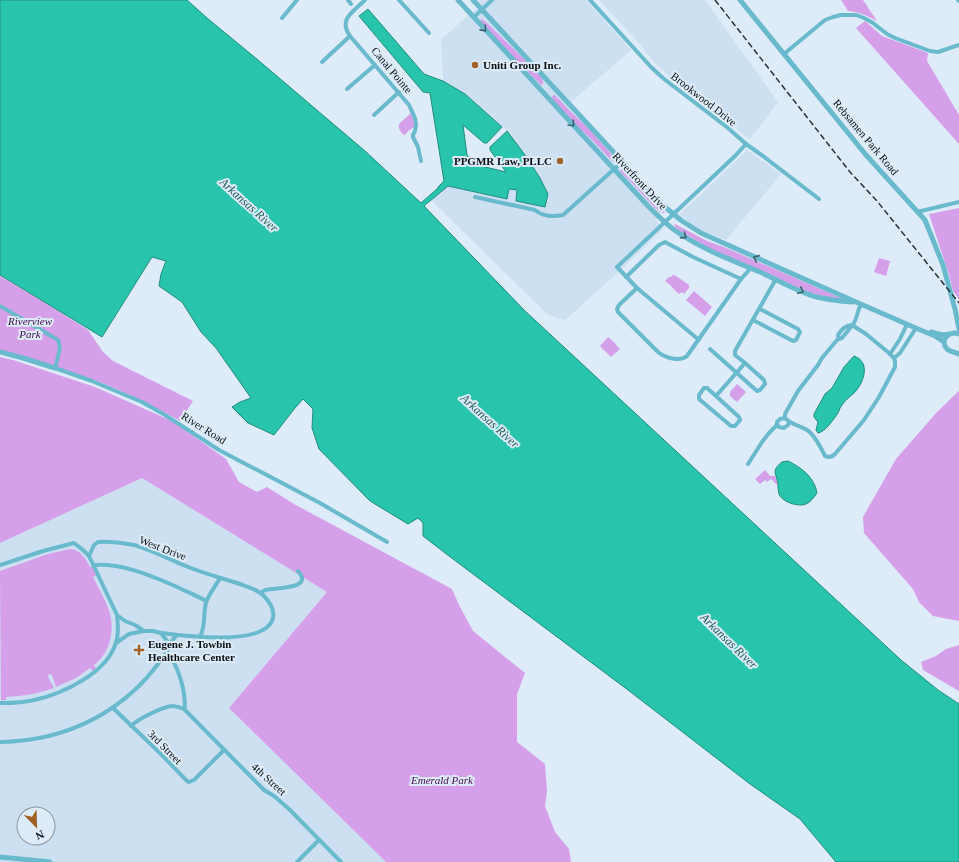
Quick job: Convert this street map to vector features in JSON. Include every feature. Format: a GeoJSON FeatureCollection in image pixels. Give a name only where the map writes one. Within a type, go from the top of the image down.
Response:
{"type":"FeatureCollection","features":[{"type":"Feature","properties":{"kind":"street"},"geometry":{"type":"LineString","coordinates":[[282,18],[297,0]]}},
{"type":"Feature","properties":{"kind":"street"},"geometry":{"type":"LineString","coordinates":[[322,62],[350,36],[345,27],[347,18],[365,0]]}},
{"type":"Feature","properties":{"kind":"street"},"geometry":{"type":"LineString","coordinates":[[399,0],[429,33]]}},
{"type":"Feature","properties":{"kind":"street","name":"Riverfront Drive"},"geometry":{"type":"LineString","coordinates":[[458,0],[614,170],[665,222],[699,245],[804,293],[818,298],[858,303]]}},
{"type":"Feature","properties":{"kind":"street","name":"Riverfront Drive"},"geometry":{"type":"LineString","coordinates":[[473,0],[622,162],[673,214],[701,233],[935,336],[944,342]]}},
{"type":"Feature","properties":{"kind":"street"},"geometry":{"type":"LineString","coordinates":[[474,17],[492,0]]}},
{"type":"Feature","properties":{"kind":"street","name":"Brookwood Drive"},"geometry":{"type":"LineString","coordinates":[[590,0],[660,75],[728,128],[746,144],[772,162],[819,199]]}},
{"type":"Feature","properties":{"kind":"street","name":"Rebsamen Park Road"},"geometry":{"type":"LineString","coordinates":[[740,0],[866,154],[925,220],[943,265],[959,329]]}},
{"type":"Feature","properties":{"kind":"street"},"geometry":{"type":"LineString","coordinates":[[784,54],[825,20],[841,15],[856,15],[864,18],[887,34],[930,51],[938,52],[959,45]]}},
{"type":"Feature","properties":{"kind":"street","name":"Canal Pointe"},"geometry":{"type":"LineString","coordinates":[[350,36],[409,105],[415,118],[416,128],[412,137],[418,147],[421,161]]}},
{"type":"Feature","properties":{"kind":"street"},"geometry":{"type":"LineString","coordinates":[[347,90],[375,65]]}},
{"type":"Feature","properties":{"kind":"street"},"geometry":{"type":"LineString","coordinates":[[374,115],[398,92]]}},
{"type":"Feature","properties":{"kind":"street"},"geometry":{"type":"LineString","coordinates":[[699,340],[637,288],[617,267],[746,144]]}},
{"type":"Feature","properties":{"kind":"street"},"geometry":{"type":"LineString","coordinates":[[475,197],[535,210],[541,214],[554,217],[563,215],[622,162]]}},
{"type":"Feature","properties":{"kind":"street"},"geometry":{"type":"LineString","coordinates":[[917,212],[959,202]]}},
{"type":"Feature","properties":{"kind":"street"},"geometry":{"type":"LineString","coordinates":[[626,277],[659,245],[665,242],[693,257],[741,279]]}},
{"type":"Feature","properties":{"kind":"street"},"geometry":{"type":"LineString","coordinates":[[637,288],[619,305],[617,309],[618,312],[663,356],[684,359],[741,279],[751,268]]}},
{"type":"Feature","properties":{"kind":"street"},"geometry":{"type":"LineString","coordinates":[[710,349],[757,391],[760,390],[765,384],[764,380],[735,355],[735,352],[776,280]]}},
{"type":"Feature","properties":{"kind":"street","name":"Rebsamen Park Road"},"geometry":{"type":"LineString","coordinates":[[944,342],[945,338],[953,329],[954,324],[952,300]]}},
{"type":"Feature","properties":{"kind":"street"},"geometry":{"type":"LineString","coordinates":[[852,325],[855,320],[858,303]]}},
{"type":"Feature","properties":{"kind":"street"},"geometry":{"type":"LineString","coordinates":[[0,306],[58,340],[60,346],[55,368]]}},
{"type":"Feature","properties":{"kind":"street"},"geometry":{"type":"LineString","coordinates":[[753,320],[793,340],[796,340],[800,332],[798,329],[760,309]]}},
{"type":"Feature","properties":{"kind":"street"},"geometry":{"type":"LineString","coordinates":[[890,354],[900,339],[907,324]]}},
{"type":"Feature","properties":{"kind":"street"},"geometry":{"type":"LineString","coordinates":[[852,325],[866,334],[894,358],[895,367],[879,397],[861,425],[832,457],[826,456],[808,430],[789,422],[785,418],[798,391],[822,358],[839,339],[838,335],[846,326],[852,325]]}},
{"type":"Feature","properties":{"kind":"street"},"geometry":{"type":"LineString","coordinates":[[894,358],[900,353],[917,328]]}},
{"type":"Feature","properties":{"kind":"street","name":"Riverfront Drive"},"geometry":{"type":"LineString","coordinates":[[917,328],[942,334],[950,333]]}},
{"type":"Feature","properties":{"kind":"street"},"geometry":{"type":"LineString","coordinates":[[950,333],[956,332],[959,334]]}},
{"type":"Feature","properties":{"kind":"street"},"geometry":{"type":"LineString","coordinates":[[900,339],[906,343]]}},
{"type":"Feature","properties":{"kind":"street"},"geometry":{"type":"LineString","coordinates":[[944,342],[947,349],[958,352]]}},
{"type":"Feature","properties":{"kind":"street","name":"River Road"},"geometry":{"type":"LineString","coordinates":[[0,352],[55,368],[92,381],[142,402],[219,450],[320,503],[387,542]]}},
{"type":"Feature","properties":{"kind":"street"},"geometry":{"type":"LineString","coordinates":[[716,396],[745,363]]}},
{"type":"Feature","properties":{"kind":"street"},"geometry":{"type":"LineString","coordinates":[[704,388],[707,388],[716,396],[739,417],[740,420],[735,426],[731,426],[699,399],[699,395],[704,388]]}},
{"type":"Feature","properties":{"kind":"street"},"geometry":{"type":"LineString","coordinates":[[748,464],[762,442],[777,425],[777,422],[780,419],[785,418]]}},
{"type":"Feature","properties":{"kind":"street"},"geometry":{"type":"LineString","coordinates":[[777,425],[784,428],[789,422]]}},
{"type":"Feature","properties":{"kind":"street","name":"West Drive"},"geometry":{"type":"LineString","coordinates":[[89,556],[94,545],[98,542],[118,542],[143,548],[189,567],[249,587],[261,593]]}},
{"type":"Feature","properties":{"kind":"street"},"geometry":{"type":"LineString","coordinates":[[0,566],[43,550],[74,543],[89,556],[118,615],[125,621],[144,631]]}},
{"type":"Feature","properties":{"kind":"street"},"geometry":{"type":"LineString","coordinates":[[93,566],[102,565],[144,573],[206,601]]}},
{"type":"Feature","properties":{"kind":"street"},"geometry":{"type":"LineString","coordinates":[[116,643],[129,634],[144,631],[200,637],[243,637],[257,634],[267,628],[273,619],[273,610],[270,603],[261,593],[265,590],[287,588],[300,582],[302,578],[298,571]]}},
{"type":"Feature","properties":{"kind":"street"},"geometry":{"type":"LineString","coordinates":[[200,637],[203,627],[206,601],[220,578]]}},
{"type":"Feature","properties":{"kind":"street"},"geometry":{"type":"LineString","coordinates":[[0,703],[19,702],[46,697],[88,677],[108,660],[116,643],[118,633],[118,615]]}},
{"type":"Feature","properties":{"kind":"street"},"geometry":{"type":"LineString","coordinates":[[131,726],[139,720],[164,708],[174,706],[184,709],[185,704],[181,680],[173,660],[167,650],[167,641],[162,633]]}},
{"type":"Feature","properties":{"kind":"street"},"geometry":{"type":"LineString","coordinates":[[0,742],[40,739],[68,731],[91,721],[113,708],[140,685],[177,635]]}},
{"type":"Feature","properties":{"kind":"street","name":"3rd Street"},"geometry":{"type":"LineString","coordinates":[[113,708],[187,781],[191,782],[194,780],[224,750]]}},
{"type":"Feature","properties":{"kind":"street","name":"4th Street"},"geometry":{"type":"LineString","coordinates":[[184,709],[264,790],[274,796],[289,809],[341,862]]}},
{"type":"Feature","properties":{"kind":"street"},"geometry":{"type":"LineString","coordinates":[[297,862],[319,840]]}},
{"type":"Feature","properties":{"kind":"street"},"geometry":{"type":"LineString","coordinates":[[0,857],[50,862]]}},
{"type":"Feature","properties":{"kind":"shaded area"},"geometry":{"type":"Polygon","coordinates":[[[477,0],[586,0],[631,50],[571,102],[667,206],[656,220],[662,230],[622,269],[565,320],[548,315],[431,200],[448,186],[506,199],[509,189],[547,194],[540,178],[507,131],[465,94],[443,81],[441,39],[481,5],[477,0]]]}},
{"type":"Feature","properties":{"kind":"shaded area"},"geometry":{"type":"Polygon","coordinates":[[[599,0],[705,0],[778,102],[750,139],[672,79],[655,63],[599,0]]]}},
{"type":"Feature","properties":{"kind":"shaded area"},"geometry":{"type":"Polygon","coordinates":[[[747,150],[781,174],[726,240],[698,229],[688,222],[680,214],[747,150]]]}},
{"type":"Feature","properties":{"kind":"shaded area","name":"Eugene J. Towbin Healthcare Center"},"geometry":{"type":"Polygon","coordinates":[[[142,478],[327,592],[229,708],[386,862],[0,862],[0,543],[142,478]]]}},
{"type":"Feature","properties":{"kind":"green space"},"geometry":{"type":"Polygon","coordinates":[[[841,0],[863,0],[877,21],[863,14],[848,11],[841,0]]]}},
{"type":"Feature","properties":{"kind":"green space"},"geometry":{"type":"Polygon","coordinates":[[[482,19],[542,78],[543,84],[541,85],[506,50],[481,22],[482,19]]]}},
{"type":"Feature","properties":{"kind":"green space"},"geometry":{"type":"Polygon","coordinates":[[[865,21],[882,36],[928,53],[927,61],[959,115],[959,144],[856,28],[865,21]]]}},
{"type":"Feature","properties":{"kind":"green space"},"geometry":{"type":"Polygon","coordinates":[[[553,95],[555,95],[590,130],[616,159],[615,162],[612,161],[576,125],[553,100],[553,95]]]}},
{"type":"Feature","properties":{"kind":"green space"},"geometry":{"type":"Polygon","coordinates":[[[411,113],[414,127],[404,135],[399,129],[399,124],[411,113]]]}},
{"type":"Feature","properties":{"kind":"green space"},"geometry":{"type":"Polygon","coordinates":[[[620,170],[623,170],[661,206],[665,213],[655,208],[621,173],[620,170]]]}},
{"type":"Feature","properties":{"kind":"green space"},"geometry":{"type":"Polygon","coordinates":[[[959,208],[959,299],[953,291],[929,214],[959,208]]]}},
{"type":"Feature","properties":{"kind":"green space"},"geometry":{"type":"Polygon","coordinates":[[[675,224],[707,241],[843,299],[813,294],[708,248],[679,230],[674,226],[675,224]]]}},
{"type":"Feature","properties":{"kind":"green space"},"geometry":{"type":"Polygon","coordinates":[[[879,258],[890,261],[886,276],[874,272],[879,258]]]}},
{"type":"Feature","properties":{"kind":"green space"},"geometry":{"type":"Polygon","coordinates":[[[673,275],[689,285],[689,288],[684,294],[682,292],[679,294],[665,281],[673,275]]]}},
{"type":"Feature","properties":{"kind":"green space","name":"Riverview Park"},"geometry":{"type":"Polygon","coordinates":[[[0,276],[88,330],[103,352],[113,361],[193,401],[180,421],[135,397],[100,382],[0,350],[0,276]]]}},
{"type":"Feature","properties":{"kind":"green space"},"geometry":{"type":"Polygon","coordinates":[[[694,291],[712,307],[705,316],[686,300],[694,291]]]}},
{"type":"Feature","properties":{"kind":"green space"},"geometry":{"type":"Polygon","coordinates":[[[608,337],[620,349],[611,357],[600,346],[608,337]]]}},
{"type":"Feature","properties":{"kind":"green space","name":"Emerald Park"},"geometry":{"type":"Polygon","coordinates":[[[0,357],[95,387],[172,421],[226,459],[239,482],[257,492],[267,487],[294,504],[452,589],[473,631],[525,673],[517,694],[517,742],[545,764],[547,791],[545,806],[555,832],[569,849],[571,862],[386,862],[229,708],[327,592],[142,478],[0,543],[0,357]]]}},
{"type":"Feature","properties":{"kind":"green space"},"geometry":{"type":"Polygon","coordinates":[[[737,384],[746,392],[737,402],[730,396],[730,392],[737,384]]]}},
{"type":"Feature","properties":{"kind":"green space"},"geometry":{"type":"Polygon","coordinates":[[[959,391],[959,621],[933,616],[919,602],[913,589],[864,533],[863,517],[896,459],[937,412],[959,391]]]}},
{"type":"Feature","properties":{"kind":"green space"},"geometry":{"type":"Polygon","coordinates":[[[765,470],[770,476],[775,476],[777,485],[771,479],[767,482],[765,480],[760,484],[755,479],[765,470]]]}},
{"type":"Feature","properties":{"kind":"green space"},"geometry":{"type":"Polygon","coordinates":[[[74,549],[82,555],[97,575],[93,577],[107,605],[112,628],[110,642],[107,649],[104,655],[94,665],[96,668],[93,671],[90,668],[76,678],[56,687],[52,675],[49,674],[48,677],[54,688],[42,692],[6,697],[6,700],[1,700],[0,571],[48,554],[74,549]]]}},
{"type":"Feature","properties":{"kind":"green space"},"geometry":{"type":"Polygon","coordinates":[[[959,645],[959,691],[923,670],[921,662],[936,656],[946,649],[959,645]]]}},
{"type":"Feature","properties":{"kind":"water","name":"Arkansas River"},"geometry":{"type":"Polygon","coordinates":[[[0,0],[187,0],[365,151],[421,203],[444,181],[430,93],[423,92],[359,16],[368,9],[424,74],[443,81],[465,94],[502,127],[487,143],[484,143],[463,125],[467,155],[477,165],[506,172],[490,150],[490,147],[507,131],[540,178],[548,194],[545,207],[516,201],[517,190],[509,189],[507,199],[448,186],[424,206],[524,310],[901,660],[938,690],[959,704],[959,862],[836,862],[800,819],[750,784],[423,536],[423,523],[418,518],[408,524],[370,501],[319,449],[312,428],[313,409],[303,399],[274,435],[248,423],[232,407],[251,398],[216,348],[201,332],[182,302],[159,286],[161,274],[166,261],[152,257],[102,337],[0,275],[0,0]]]}},
{"type":"Feature","properties":{"kind":"water"},"geometry":{"type":"Polygon","coordinates":[[[854,356],[863,363],[864,372],[861,383],[855,392],[843,403],[829,425],[818,433],[816,430],[818,422],[814,417],[814,414],[825,394],[832,388],[844,367],[854,356]]]}},
{"type":"Feature","properties":{"kind":"water"},"geometry":{"type":"Polygon","coordinates":[[[788,461],[798,466],[807,474],[816,488],[817,493],[811,501],[806,504],[792,504],[785,501],[779,495],[775,470],[782,462],[788,461]]]}},
{"type":"Feature","properties":{"kind":"railway"},"geometry":{"type":"LineString","coordinates":[[715,0],[850,172],[877,201],[959,303]]}},
{"type":"Feature","properties":{"kind":"place","name":"Uniti Group Inc."},"geometry":{"type":"Point","coordinates":[475,65]}},
{"type":"Feature","properties":{"kind":"place","name":"PPGMR Law, PLLC"},"geometry":{"type":"Point","coordinates":[560,161]}},
{"type":"Feature","properties":{"kind":"place","name":"Eugene J. Towbin Healthcare Center"},"geometry":{"type":"Point","coordinates":[139,650]}}]}
